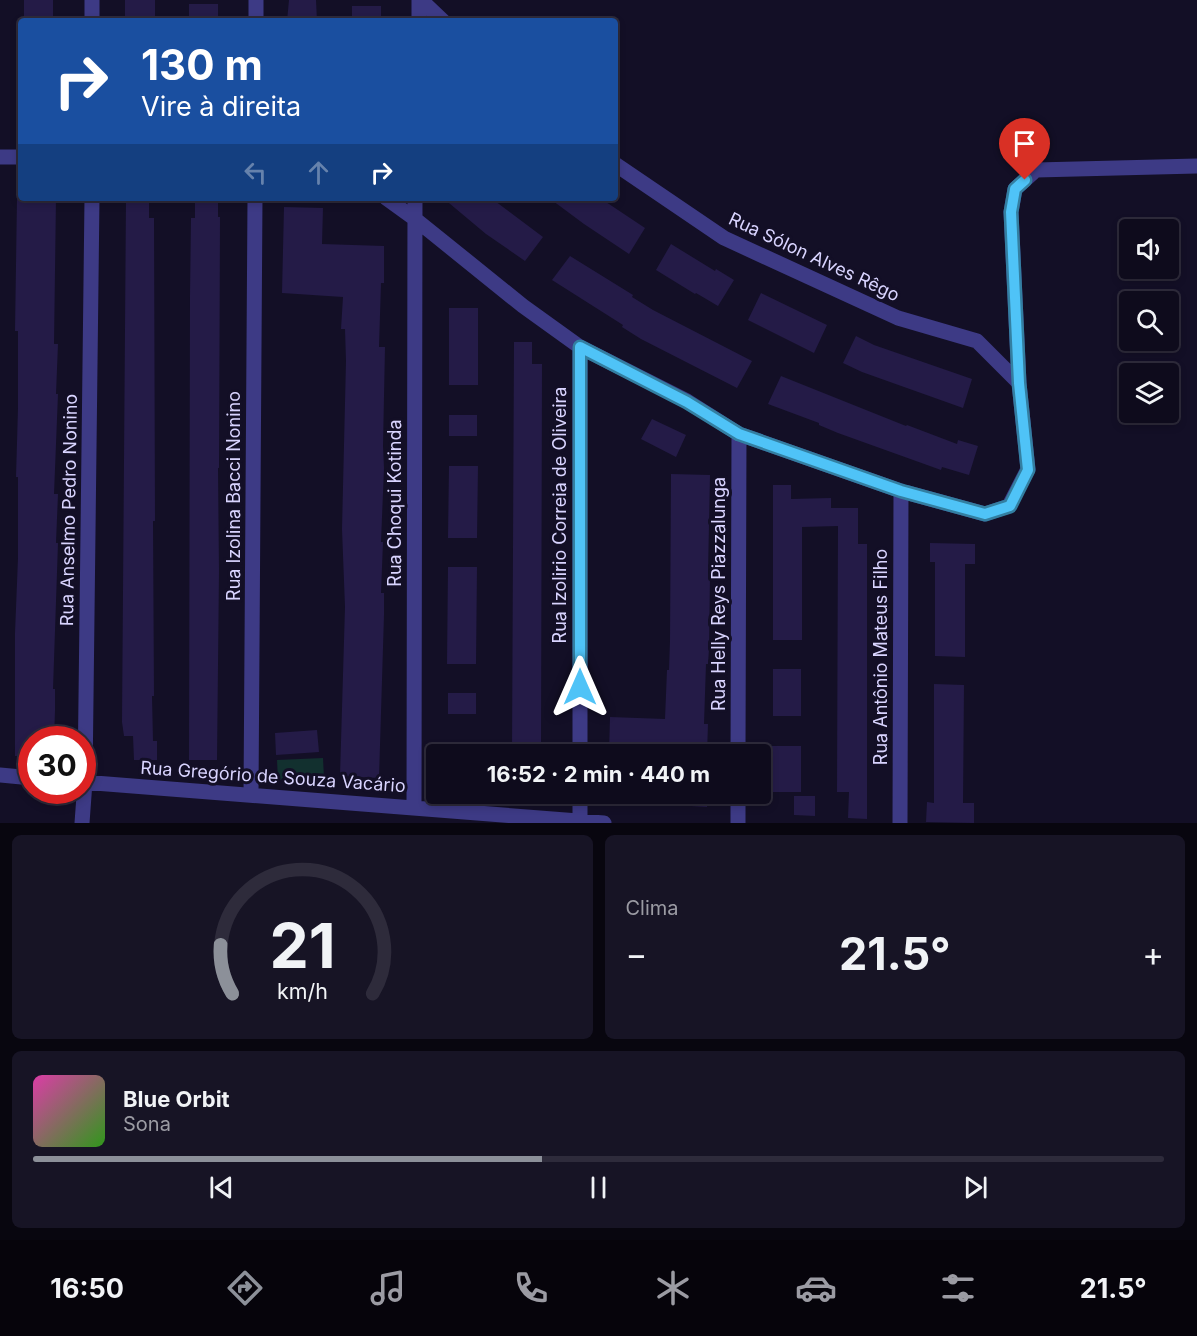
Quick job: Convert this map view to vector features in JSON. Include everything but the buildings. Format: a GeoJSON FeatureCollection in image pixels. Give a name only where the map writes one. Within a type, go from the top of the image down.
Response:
{"type":"FeatureCollection","features":[{"type":"Feature","properties":{"kind":"street"},"geometry":{"type":"LineString","coordinates":[[92,0],[92,18]]}},
{"type":"Feature","properties":{"kind":"street"},"geometry":{"type":"LineString","coordinates":[[256,0],[256,18]]}},
{"type":"Feature","properties":{"kind":"street"},"geometry":{"type":"LineString","coordinates":[[419,18],[420,0]]}},
{"type":"Feature","properties":{"kind":"street"},"geometry":{"type":"LineString","coordinates":[[420,0],[440,18]]}},
{"type":"Feature","properties":{"kind":"street"},"geometry":{"type":"LineString","coordinates":[[0,157],[18,157]]}},
{"type":"Feature","properties":{"kind":"street","name":"Rua Sólon Alves Rêgo"},"geometry":{"type":"LineString","coordinates":[[618,166],[724,238],[898,318],[977,341],[1019,383]]}},
{"type":"Feature","properties":{"kind":"street"},"geometry":{"type":"LineString","coordinates":[[390,201],[523,306],[580,347],[687,402],[739,434],[901,491],[985,514],[1010,506],[1028,470],[1019,383],[1011,212],[1015,189],[1036,170],[1197,166]]}},
{"type":"Feature","properties":{"kind":"street","name":"Rua Anselmo Pedro Nonino"},"geometry":{"type":"LineString","coordinates":[[85,726],[92,201]]}},
{"type":"Feature","properties":{"kind":"street","name":"Rua Izolina Bacci Nonino"},"geometry":{"type":"LineString","coordinates":[[251,795],[255,201]]}},
{"type":"Feature","properties":{"kind":"street","name":"Rua Choqui Kotinda"},"geometry":{"type":"LineString","coordinates":[[414,808],[416,201]]}},
{"type":"Feature","properties":{"kind":"street","name":"Rua Izolirio Correia de Oliveira"},"geometry":{"type":"LineString","coordinates":[[580,347],[580,744]]}},
{"type":"Feature","properties":{"kind":"street","name":"Rua Helly Reys Piazzalunga"},"geometry":{"type":"LineString","coordinates":[[738,744],[739,434]]}},
{"type":"Feature","properties":{"kind":"street","name":"Rua Antônio Mateus Filho"},"geometry":{"type":"LineString","coordinates":[[900,823],[901,491]]}},
{"type":"Feature","properties":{"kind":"street"},"geometry":{"type":"LineString","coordinates":[[0,775],[18,777]]}},
{"type":"Feature","properties":{"kind":"street","name":"Rua Gregório de Souza Vacário"},"geometry":{"type":"LineString","coordinates":[[96,783],[604,823]]}},
{"type":"Feature","properties":{"kind":"street","name":"Rua Anselmo Pedro Nonino"},"geometry":{"type":"LineString","coordinates":[[82,823],[83,804]]}},
{"type":"Feature","properties":{"kind":"street"},"geometry":{"type":"LineString","coordinates":[[580,804],[580,821]]}},
{"type":"Feature","properties":{"kind":"street"},"geometry":{"type":"LineString","coordinates":[[738,804],[738,823]]}},
{"type":"Feature","properties":{"kind":"green space"},"geometry":{"type":"Polygon","coordinates":[[[323,758],[324,778],[278,780],[277,760],[323,758]]]}},
{"type":"Feature","properties":{"kind":"route"},"geometry":{"type":"LineString","coordinates":[[580,687],[580,347],[687,402],[739,434],[901,491],[985,514],[1010,506],[1028,470],[1019,383],[1011,212],[1015,189],[1025,180]]}}]}
